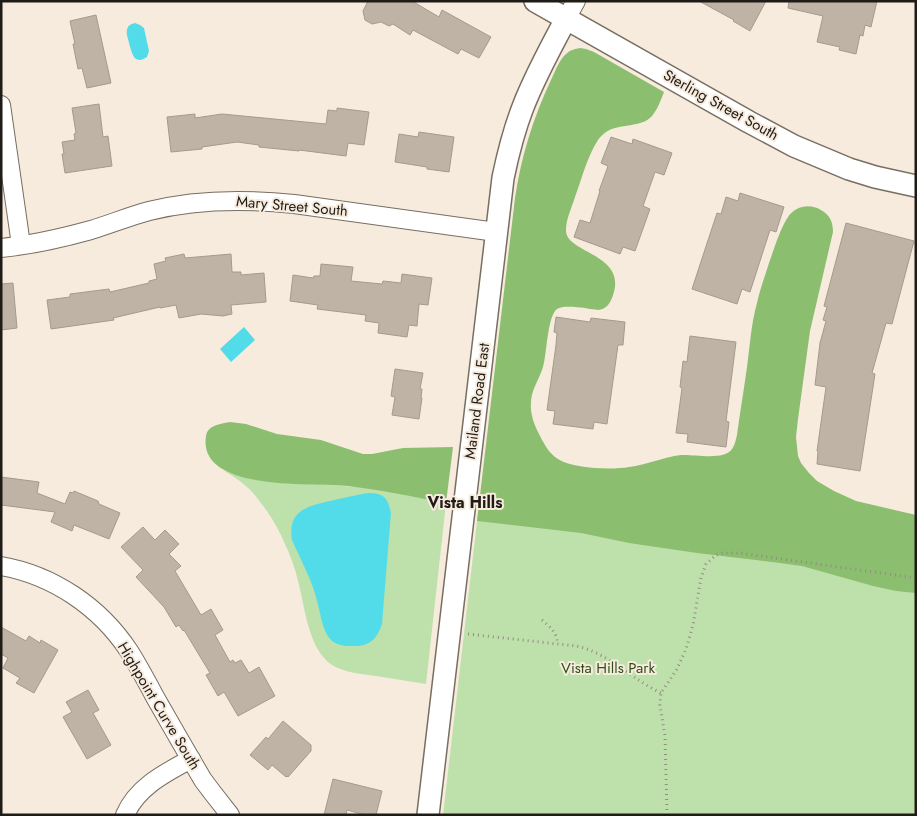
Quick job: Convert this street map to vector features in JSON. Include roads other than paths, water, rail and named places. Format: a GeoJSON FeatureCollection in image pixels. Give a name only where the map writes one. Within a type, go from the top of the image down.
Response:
{"type":"FeatureCollection","features":[{"type":"Feature","properties":{"kind":"street","name":"Sterling Street South"},"geometry":{"type":"LineString","coordinates":[[535,1],[571,10],[749,122],[794,146],[865,174],[916,186]]}},
{"type":"Feature","properties":{"kind":"street","name":"Mailand Road East"},"geometry":{"type":"LineString","coordinates":[[428,815],[503,178],[523,106],[571,10]]}},
{"type":"Feature","properties":{"kind":"street"},"geometry":{"type":"LineString","coordinates":[[1,105],[21,245]]}},
{"type":"Feature","properties":{"kind":"street","name":"Mary Street South"},"geometry":{"type":"LineString","coordinates":[[1,248],[69,236],[160,209],[233,200],[302,204],[496,232]]}},
{"type":"Feature","properties":{"kind":"street","name":"Highpoint Curve South"},"geometry":{"type":"LineString","coordinates":[[1,566],[27,572],[57,585],[99,615],[128,649],[191,759],[212,792],[230,815]]}},
{"type":"Feature","properties":{"kind":"street"},"geometry":{"type":"LineString","coordinates":[[125,815],[130,804],[148,785],[191,759]]}},
{"type":"Feature","properties":{"kind":"water"},"geometry":{"type":"Polygon","coordinates":[[[135,23],[144,28],[149,51],[147,57],[139,60],[134,57],[127,33],[129,26],[135,23]]]}},
{"type":"Feature","properties":{"kind":"water"},"geometry":{"type":"Polygon","coordinates":[[[244,327],[255,340],[231,362],[220,349],[244,327]]]}},
{"type":"Feature","properties":{"kind":"water"},"geometry":{"type":"Polygon","coordinates":[[[368,493],[382,495],[387,500],[391,513],[382,624],[379,632],[371,642],[358,646],[348,646],[332,641],[324,628],[313,588],[292,540],[291,530],[296,516],[307,508],[368,493]]]}},
{"type":"Feature","properties":{"kind":"district","name":"Vista Hills"},"geometry":{"type":"Point","coordinates":[465,502]}},
{"type":"Feature","properties":{"kind":"park label","name":"Vista Hills Park"},"geometry":{"type":"Point","coordinates":[608,668]}}]}
